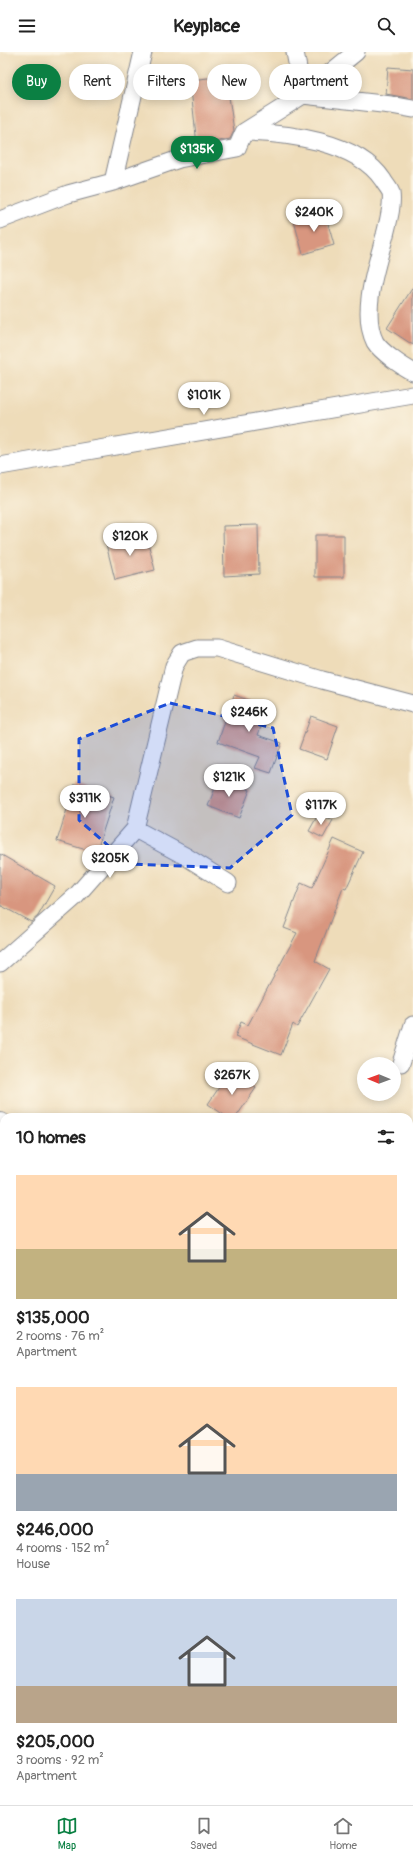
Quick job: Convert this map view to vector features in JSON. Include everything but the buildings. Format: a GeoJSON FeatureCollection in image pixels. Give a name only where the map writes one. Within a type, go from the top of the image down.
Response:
{"type":"FeatureCollection","features":[{"type":"Feature","properties":{"kind":"street"},"geometry":{"type":"LineString","coordinates":[[113,182],[144,52]]}},
{"type":"Feature","properties":{"kind":"street"},"geometry":{"type":"LineString","coordinates":[[295,52],[297,64]]}},
{"type":"Feature","properties":{"kind":"street"},"geometry":{"type":"LineString","coordinates":[[341,64],[356,52]]}},
{"type":"Feature","properties":{"kind":"street"},"geometry":{"type":"LineString","coordinates":[[0,220],[68,194],[113,182],[179,159],[237,148],[244,132],[295,100]]}},
{"type":"Feature","properties":{"kind":"street"},"geometry":{"type":"LineString","coordinates":[[347,100],[413,109]]}},
{"type":"Feature","properties":{"kind":"street"},"geometry":{"type":"LineString","coordinates":[[244,132],[278,133],[334,146],[360,159],[379,174],[391,192],[390,212],[370,290],[370,323],[376,342],[390,356],[413,372]]}},
{"type":"Feature","properties":{"kind":"street"},"geometry":{"type":"LineString","coordinates":[[0,466],[413,395]]}},
{"type":"Feature","properties":{"kind":"street"},"geometry":{"type":"LineString","coordinates":[[0,964],[76,896],[135,829],[174,666],[182,653],[197,648],[217,648],[322,680],[413,704]]}},
{"type":"Feature","properties":{"kind":"street"},"geometry":{"type":"LineString","coordinates":[[135,829],[185,856],[228,883]]}},
{"type":"Feature","properties":{"kind":"street"},"geometry":{"type":"LineString","coordinates":[[401,1063],[413,1025]]}},
{"type":"Feature","properties":{"kind":"highlighted area"},"geometry":{"type":"Polygon","coordinates":[[[170,703],[273,728],[292,815],[230,868],[129,864],[79,820],[79,739],[170,703]]]}}]}
